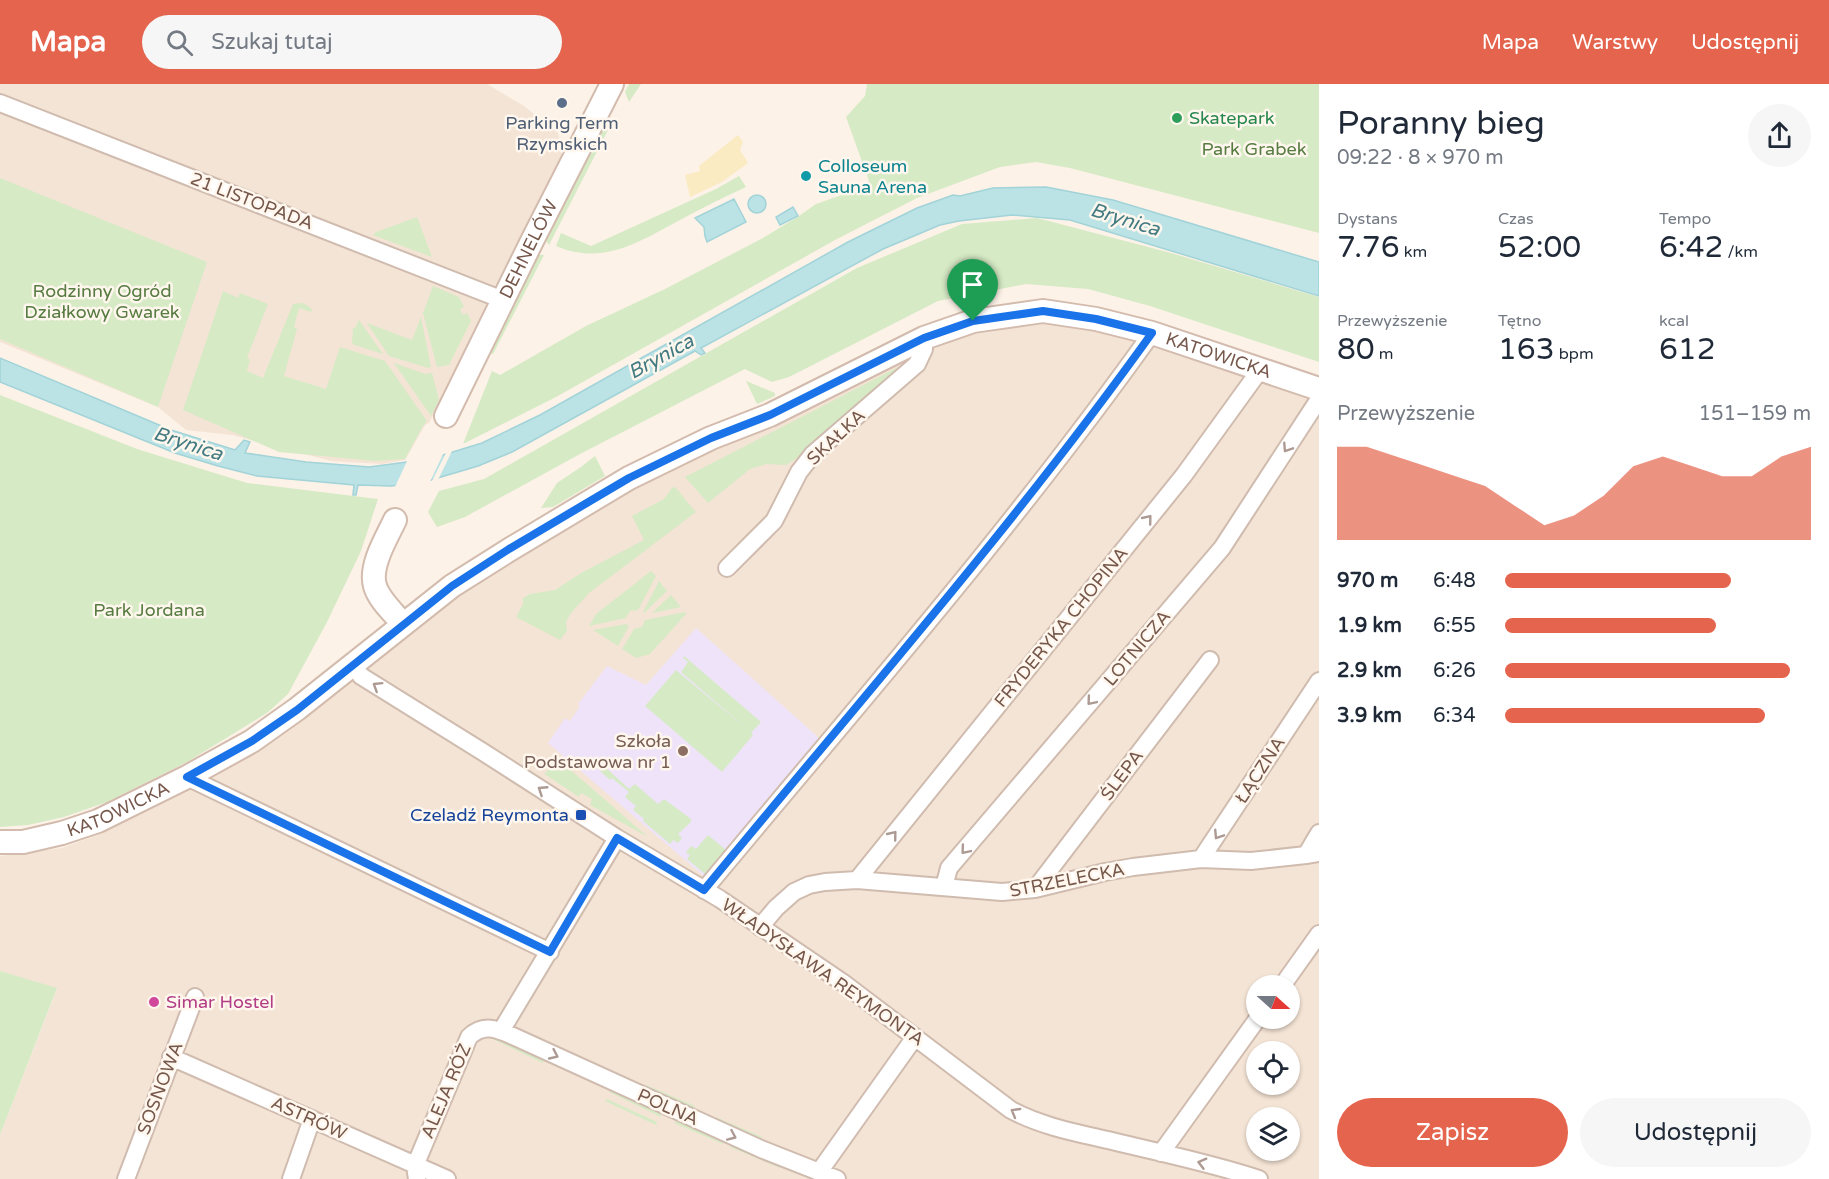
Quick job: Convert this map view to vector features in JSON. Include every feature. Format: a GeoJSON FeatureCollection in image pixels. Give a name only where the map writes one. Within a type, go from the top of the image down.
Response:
{"type":"FeatureCollection","features":[{"type":"Feature","properties":{"kind":"street","name":"DEHNELÓW"},"geometry":{"type":"LineString","coordinates":[[447,416],[612,84]]}},
{"type":"Feature","properties":{"kind":"street","name":"21 LISTOPADA"},"geometry":{"type":"LineString","coordinates":[[0,104],[503,300]]}},
{"type":"Feature","properties":{"kind":"street","name":"KATOWICKA"},"geometry":{"type":"LineString","coordinates":[[0,842],[23,842],[62,833],[98,821],[187,777],[252,741],[297,710],[452,586],[629,478],[711,438],[770,415],[924,338],[973,321],[1043,311],[1096,319],[1152,333],[1319,389]]}},
{"type":"Feature","properties":{"kind":"street"},"geometry":{"type":"LineString","coordinates":[[704,890],[959,584],[1082,429],[1152,333]]}},
{"type":"Feature","properties":{"kind":"street","name":"SKAŁKA"},"geometry":{"type":"LineString","coordinates":[[727,568],[774,521],[799,472],[813,454],[918,364],[924,349],[924,338]]}},
{"type":"Feature","properties":{"kind":"street","name":"FRYDERYKA CHOPINA"},"geometry":{"type":"LineString","coordinates":[[857,880],[1184,475],[1260,370]]}},
{"type":"Feature","properties":{"kind":"street","name":"LOTNICZA"},"geometry":{"type":"LineString","coordinates":[[944,887],[949,868],[1222,548],[1319,399]]}},
{"type":"Feature","properties":{"kind":"street"},"geometry":{"type":"LineString","coordinates":[[395,520],[376,562],[374,575],[375,587],[384,602],[403,624]]}},
{"type":"Feature","properties":{"kind":"street","name":"ŚLEPA"},"geometry":{"type":"LineString","coordinates":[[1035,889],[1210,660]]}},
{"type":"Feature","properties":{"kind":"street","name":"WŁADYSŁAWA REYMONTA"},"geometry":{"type":"LineString","coordinates":[[353,665],[361,676],[617,838],[704,890],[842,982],[1000,1102],[1024,1117],[1069,1132],[1259,1179]]}},
{"type":"Feature","properties":{"kind":"street","name":"ŁĄCZNA"},"geometry":{"type":"LineString","coordinates":[[1202,859],[1319,681]]}},
{"type":"Feature","properties":{"kind":"street"},"geometry":{"type":"LineString","coordinates":[[187,777],[550,952]]}},
{"type":"Feature","properties":{"kind":"street"},"geometry":{"type":"LineString","coordinates":[[1312,854],[1319,833]]}},
{"type":"Feature","properties":{"kind":"street"},"geometry":{"type":"LineString","coordinates":[[501,1031],[617,838]]}},
{"type":"Feature","properties":{"kind":"street","name":"STRZELECKA"},"geometry":{"type":"LineString","coordinates":[[760,927],[794,892],[809,885],[857,880],[1002,892],[1035,889],[1105,872],[1202,859],[1251,861],[1312,854]]}},
{"type":"Feature","properties":{"kind":"street"},"geometry":{"type":"LineString","coordinates":[[1290,975],[1319,934]]}},
{"type":"Feature","properties":{"kind":"street","name":"SOSNOWA"},"geometry":{"type":"LineString","coordinates":[[126,1179],[195,997]]}},
{"type":"Feature","properties":{"kind":"street","name":"ALEJA RÓŻ"},"geometry":{"type":"LineString","coordinates":[[416,1172],[470,1037],[480,1029],[488,1027],[501,1031]]}},
{"type":"Feature","properties":{"kind":"street"},"geometry":{"type":"LineString","coordinates":[[1161,1153],[1250,1029]]}},
{"type":"Feature","properties":{"kind":"street","name":"POLNA"},"geometry":{"type":"LineString","coordinates":[[501,1031],[741,1140],[837,1179]]}},
{"type":"Feature","properties":{"kind":"street"},"geometry":{"type":"LineString","coordinates":[[819,1172],[915,1037]]}},
{"type":"Feature","properties":{"kind":"street","name":"ASTRÓW"},"geometry":{"type":"LineString","coordinates":[[171,1057],[312,1119],[416,1172],[447,1179]]}},
{"type":"Feature","properties":{"kind":"street"},"geometry":{"type":"LineString","coordinates":[[291,1179],[312,1119]]}},
{"type":"Feature","properties":{"kind":"shaded area"},"geometry":{"type":"Polygon","coordinates":[[[0,84],[487,84],[524,106],[558,133],[563,161],[482,323],[429,423],[425,425],[405,460],[382,464],[331,461],[232,435],[186,430],[158,407],[0,342],[0,84]]]}},
{"type":"Feature","properties":{"kind":"shaded area"},"geometry":{"type":"Polygon","coordinates":[[[1043,311],[1319,389],[1319,1179],[0,1179],[0,1135],[57,989],[0,971],[0,856],[62,848],[103,833],[193,789],[304,718],[509,550],[924,338],[1043,311]]]}},
{"type":"Feature","properties":{"kind":"shaded area","name":"Szkoła Podstawowa nr 1"},"geometry":{"type":"Polygon","coordinates":[[[696,628],[819,738],[706,878],[548,743],[565,718],[570,721],[580,706],[578,704],[607,666],[646,685],[696,628]]]}},
{"type":"Feature","properties":{"kind":"green space"},"geometry":{"type":"Polygon","coordinates":[[[629,84],[641,84],[629,102],[625,92],[629,84]]]}},
{"type":"Feature","properties":{"kind":"green space","name":"Park Grabek"},"geometry":{"type":"Polygon","coordinates":[[[867,84],[1319,84],[1319,233],[1070,168],[1036,162],[1000,167],[917,198],[835,240],[556,397],[463,444],[492,371],[500,375],[586,326],[665,289],[763,238],[816,204],[839,196],[869,181],[846,117],[865,96],[867,84]]]}},
{"type":"Feature","properties":{"kind":"green space"},"geometry":{"type":"Polygon","coordinates":[[[601,123],[609,128],[549,245],[543,236],[601,123]]]}},
{"type":"Feature","properties":{"kind":"green space"},"geometry":{"type":"Polygon","coordinates":[[[739,176],[746,187],[620,249],[589,253],[573,252],[556,246],[561,233],[591,246],[716,189],[739,176]]]}},
{"type":"Feature","properties":{"kind":"green space","name":"Rodzinny Ogród Działkowy Gwarek"},"geometry":{"type":"Polygon","coordinates":[[[0,178],[207,262],[158,407],[0,339],[0,178]]]}},
{"type":"Feature","properties":{"kind":"green space"},"geometry":{"type":"Polygon","coordinates":[[[417,217],[432,257],[373,235],[376,232],[417,217]]]}},
{"type":"Feature","properties":{"kind":"green space"},"geometry":{"type":"Polygon","coordinates":[[[1037,218],[1171,253],[1319,297],[1319,362],[1150,306],[1088,289],[1026,284],[938,301],[789,377],[772,382],[745,369],[580,454],[465,517],[437,527],[428,512],[439,491],[484,479],[857,268],[962,224],[1037,218]]]}},
{"type":"Feature","properties":{"kind":"green space"},"geometry":{"type":"Polygon","coordinates":[[[534,255],[544,255],[493,354],[487,352],[534,255]]]}},
{"type":"Feature","properties":{"kind":"green space"},"geometry":{"type":"Polygon","coordinates":[[[433,286],[459,297],[464,307],[460,309],[463,315],[467,313],[471,321],[449,365],[437,367],[423,313],[433,286]]]}},
{"type":"Feature","properties":{"kind":"green space"},"geometry":{"type":"Polygon","coordinates":[[[223,291],[238,298],[240,293],[268,304],[247,358],[250,360],[247,371],[263,378],[293,304],[303,303],[312,309],[311,312],[299,308],[294,327],[297,329],[284,376],[326,389],[340,347],[385,361],[427,421],[405,459],[375,461],[279,452],[183,410],[223,291]]]}},
{"type":"Feature","properties":{"kind":"green space"},"geometry":{"type":"Polygon","coordinates":[[[421,317],[431,367],[428,368],[389,356],[367,323],[412,340],[421,317]]]}},
{"type":"Feature","properties":{"kind":"green space"},"geometry":{"type":"Polygon","coordinates":[[[359,320],[383,354],[352,344],[353,328],[359,320]]]}},
{"type":"Feature","properties":{"kind":"green space"},"geometry":{"type":"Polygon","coordinates":[[[394,363],[425,374],[432,373],[439,400],[431,416],[394,363]]]}},
{"type":"Feature","properties":{"kind":"green space"},"geometry":{"type":"Polygon","coordinates":[[[906,363],[810,450],[786,465],[766,464],[750,469],[708,503],[685,477],[906,363]]]}},
{"type":"Feature","properties":{"kind":"green space"},"geometry":{"type":"Polygon","coordinates":[[[746,381],[775,393],[775,396],[757,404],[746,381]]]}},
{"type":"Feature","properties":{"kind":"green space","name":"Park Jordana"},"geometry":{"type":"Polygon","coordinates":[[[0,395],[137,449],[247,483],[378,499],[361,551],[327,622],[288,694],[267,713],[187,762],[107,802],[64,817],[28,825],[0,827],[0,395]]]}},
{"type":"Feature","properties":{"kind":"green space"},"geometry":{"type":"Polygon","coordinates":[[[595,456],[605,476],[553,507],[541,508],[557,483],[595,456]]]}},
{"type":"Feature","properties":{"kind":"green space"},"geometry":{"type":"Polygon","coordinates":[[[675,487],[696,512],[589,593],[571,613],[566,622],[567,631],[560,640],[516,617],[523,604],[523,598],[530,594],[555,590],[581,573],[644,540],[632,516],[664,499],[675,487]]]}},
{"type":"Feature","properties":{"kind":"green space"},"geometry":{"type":"Polygon","coordinates":[[[651,571],[656,576],[638,610],[630,611],[626,618],[589,626],[596,614],[651,571]]]}},
{"type":"Feature","properties":{"kind":"green space"},"geometry":{"type":"Polygon","coordinates":[[[659,581],[667,591],[644,613],[643,612],[659,581]]]}},
{"type":"Feature","properties":{"kind":"green space"},"geometry":{"type":"Polygon","coordinates":[[[671,595],[681,607],[652,613],[671,595]]]}},
{"type":"Feature","properties":{"kind":"green space"},"geometry":{"type":"Polygon","coordinates":[[[685,612],[686,614],[650,654],[636,658],[622,649],[634,629],[642,627],[645,620],[685,612]]]}},
{"type":"Feature","properties":{"kind":"green space"},"geometry":{"type":"Polygon","coordinates":[[[626,624],[629,626],[618,646],[593,630],[626,624]]]}},
{"type":"Feature","properties":{"kind":"green space"},"geometry":{"type":"Polygon","coordinates":[[[684,656],[761,722],[722,772],[645,706],[676,670],[748,730],[681,672],[688,662],[683,658],[684,656]]]}},
{"type":"Feature","properties":{"kind":"green space"},"geometry":{"type":"Polygon","coordinates":[[[556,759],[648,837],[590,805],[592,799],[581,793],[579,797],[544,775],[556,759]]]}},
{"type":"Feature","properties":{"kind":"green space"},"geometry":{"type":"Polygon","coordinates":[[[604,766],[629,789],[635,784],[658,804],[664,799],[691,819],[691,822],[678,834],[682,838],[678,843],[673,840],[670,844],[643,821],[644,819],[633,810],[636,806],[625,797],[629,792],[600,771],[604,766]]]}},
{"type":"Feature","properties":{"kind":"green space"},"geometry":{"type":"Polygon","coordinates":[[[708,835],[726,850],[705,874],[687,859],[690,855],[686,852],[691,846],[696,849],[708,835]]]}},
{"type":"Feature","properties":{"kind":"green space"},"geometry":{"type":"Polygon","coordinates":[[[0,971],[57,988],[0,1135],[0,971]]]}},
{"type":"Feature","properties":{"kind":"green space"},"geometry":{"type":"Polygon","coordinates":[[[484,1035],[497,1037],[544,1059],[543,1063],[484,1035]]]}},
{"type":"Feature","properties":{"kind":"green space"},"geometry":{"type":"Polygon","coordinates":[[[646,1085],[695,1106],[693,1110],[644,1087],[646,1085]]]}},
{"type":"Feature","properties":{"kind":"green space"},"geometry":{"type":"Polygon","coordinates":[[[612,1089],[661,1112],[661,1117],[609,1092],[612,1089]]]}},
{"type":"Feature","properties":{"kind":"green space"},"geometry":{"type":"Polygon","coordinates":[[[607,1099],[657,1122],[656,1125],[605,1101],[607,1099]]]}},
{"type":"Feature","properties":{"kind":"green space"},"geometry":{"type":"Polygon","coordinates":[[[716,1117],[762,1137],[761,1140],[716,1119],[716,1117]]]}},
{"type":"Feature","properties":{"kind":"green space"},"geometry":{"type":"Polygon","coordinates":[[[679,1119],[723,1139],[723,1144],[674,1123],[679,1119]]]}},
{"type":"Feature","properties":{"kind":"green space"},"geometry":{"type":"Polygon","coordinates":[[[731,1144],[780,1164],[780,1168],[730,1147],[731,1144]]]}},
{"type":"Feature","properties":{"kind":"sand"},"geometry":{"type":"Polygon","coordinates":[[[738,135],[743,142],[740,150],[748,163],[722,182],[690,197],[685,175],[700,171],[699,166],[738,135]]]}},
{"type":"Feature","properties":{"kind":"water","name":"Brynica"},"geometry":{"type":"Polygon","coordinates":[[[1046,187],[1113,200],[1319,262],[1319,296],[1070,220],[1012,215],[959,221],[940,225],[883,249],[701,348],[705,353],[701,355],[695,351],[512,452],[478,466],[421,483],[391,486],[358,485],[356,495],[353,495],[354,485],[257,476],[175,453],[0,382],[0,358],[171,430],[235,450],[244,440],[250,442],[245,453],[306,462],[369,467],[430,459],[482,443],[540,415],[848,242],[917,208],[953,195],[960,196],[993,188],[1046,187]]]}},
{"type":"Feature","properties":{"kind":"water"},"geometry":{"type":"Polygon","coordinates":[[[753,195],[761,195],[766,200],[764,211],[753,213],[748,208],[748,200],[753,195]]]}},
{"type":"Feature","properties":{"kind":"water"},"geometry":{"type":"Polygon","coordinates":[[[734,199],[746,222],[707,242],[704,227],[695,218],[734,199]]]}},
{"type":"Feature","properties":{"kind":"water"},"geometry":{"type":"Polygon","coordinates":[[[793,207],[798,216],[780,225],[776,217],[793,207]]]}},
{"type":"Feature","properties":{"kind":"pier"},"geometry":{"type":"Polygon","coordinates":[[[453,449],[437,482],[431,483],[447,451],[453,449]]]}},
{"type":"Feature","properties":{"kind":"pier"},"geometry":{"type":"Polygon","coordinates":[[[444,452],[429,484],[394,489],[408,459],[444,452]]]}},
{"type":"Feature","properties":{"kind":"place","name":"Parking Term Rzymskich"},"geometry":{"type":"Point","coordinates":[562,103]}},
{"type":"Feature","properties":{"kind":"place","name":"Skatepark"},"geometry":{"type":"Point","coordinates":[1177,118]}},
{"type":"Feature","properties":{"kind":"place","name":"Colloseum Sauna Arena"},"geometry":{"type":"Point","coordinates":[806,176]}},
{"type":"Feature","properties":{"kind":"place","name":"Szkoła Podstawowa nr 1"},"geometry":{"type":"Point","coordinates":[683,751]}},
{"type":"Feature","properties":{"kind":"place","name":"Czeladź Reymonta"},"geometry":{"type":"Point","coordinates":[581,815]}},
{"type":"Feature","properties":{"kind":"place","name":"Simar Hostel"},"geometry":{"type":"Point","coordinates":[154,1002]}},
{"type":"Feature","properties":{"kind":"route"},"geometry":{"type":"LineString","coordinates":[[1043,311],[1096,319],[1152,333],[1089,419],[959,584],[704,890],[617,838],[550,952],[187,777],[252,741],[297,710],[452,586],[509,549],[629,478],[711,438],[770,415],[924,338],[973,321],[1043,311]]}}]}
